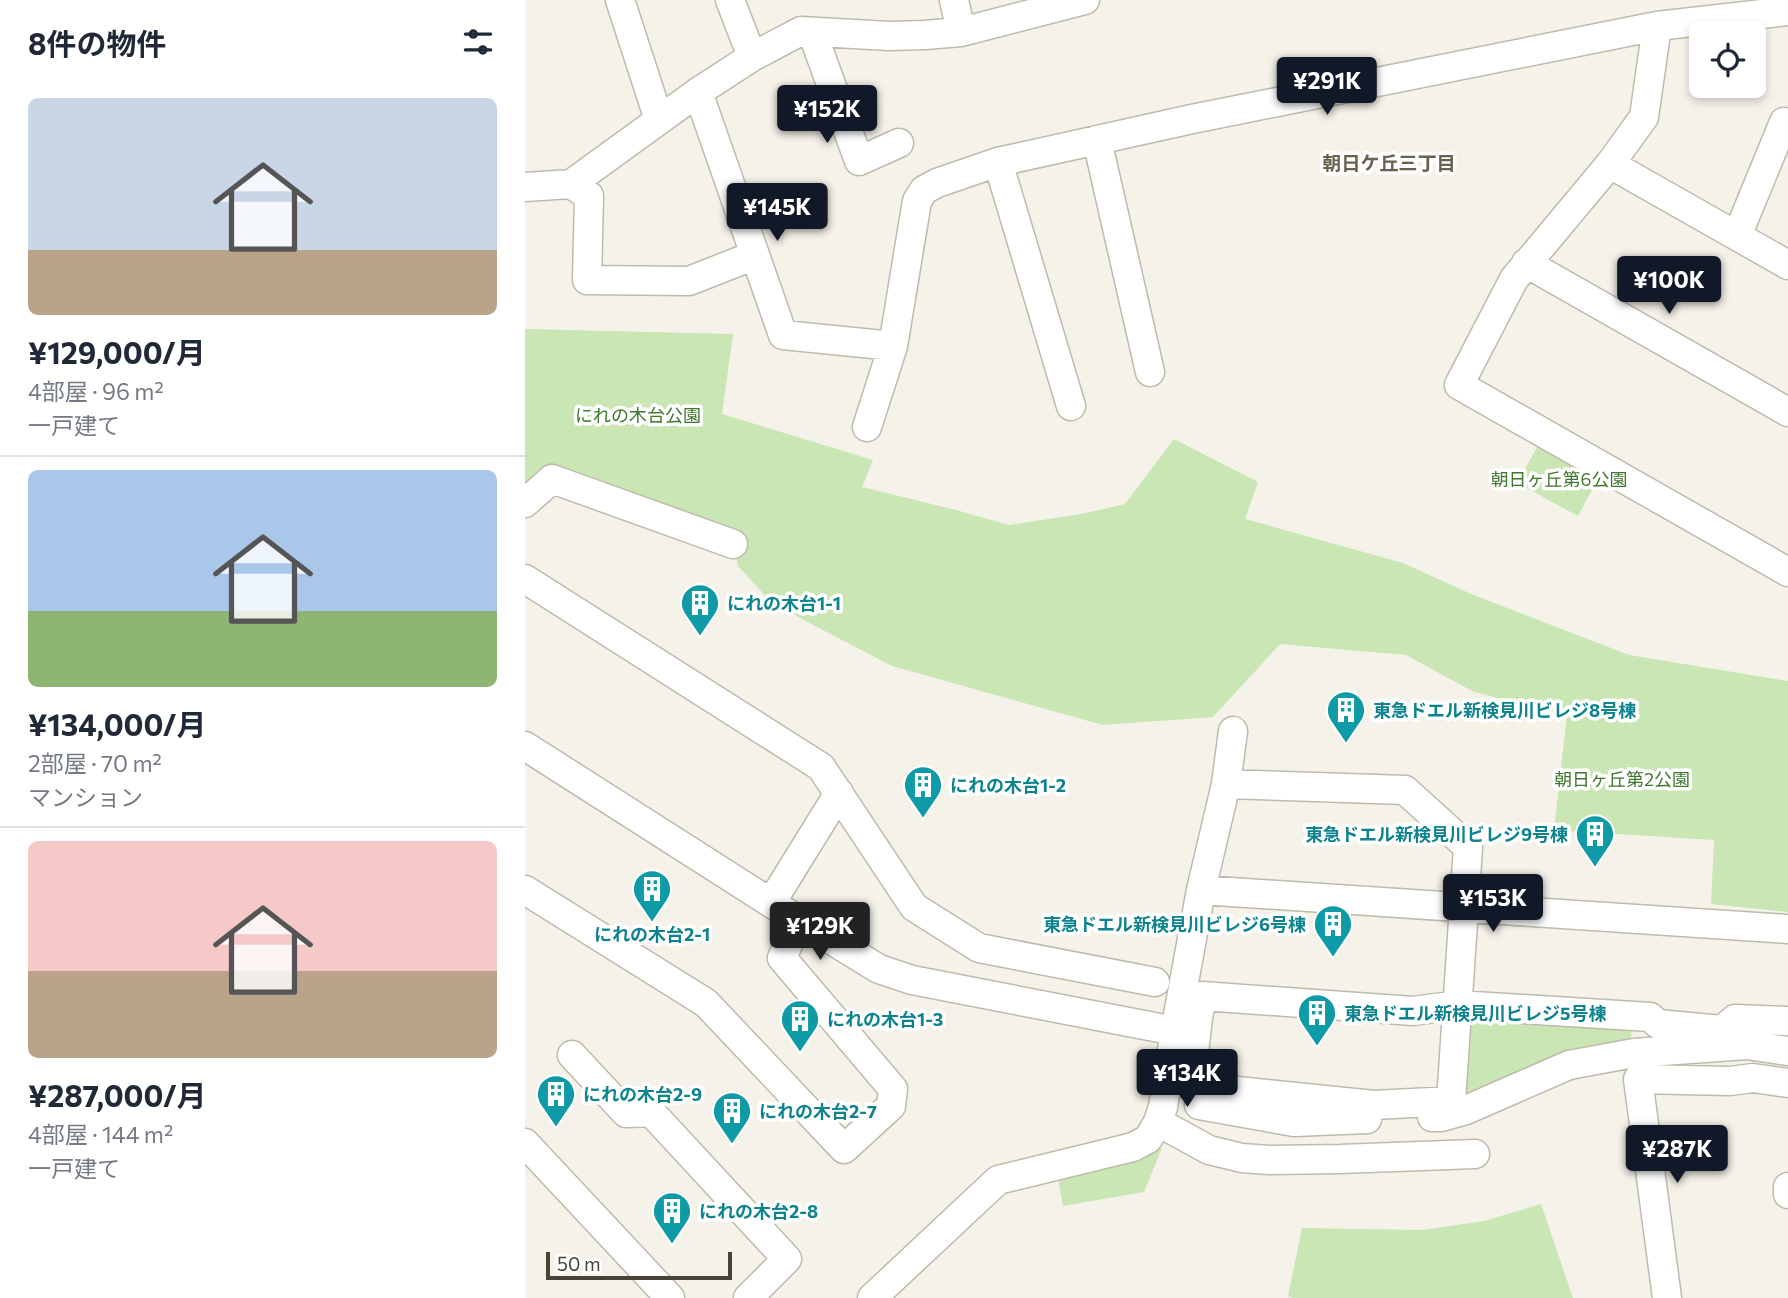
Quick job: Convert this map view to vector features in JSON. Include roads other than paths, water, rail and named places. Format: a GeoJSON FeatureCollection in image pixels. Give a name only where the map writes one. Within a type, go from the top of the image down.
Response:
{"type":"FeatureCollection","features":[{"type":"Feature","properties":{"kind":"street"},"geometry":{"type":"LineString","coordinates":[[620,0],[659,120]]}},
{"type":"Feature","properties":{"kind":"street"},"geometry":{"type":"LineString","coordinates":[[730,0],[752,57]]}},
{"type":"Feature","properties":{"kind":"street"},"geometry":{"type":"LineString","coordinates":[[954,0],[961,32]]}},
{"type":"Feature","properties":{"kind":"street"},"geometry":{"type":"LineString","coordinates":[[525,187],[571,184],[698,92],[752,57],[801,31],[889,36],[961,32],[1056,4],[1085,0]]}},
{"type":"Feature","properties":{"kind":"street"},"geometry":{"type":"LineString","coordinates":[[867,427],[894,346],[918,201],[924,190],[937,183],[998,162],[1192,119],[1657,26],[1788,10]]}},
{"type":"Feature","properties":{"kind":"street"},"geometry":{"type":"LineString","coordinates":[[1657,26],[1644,117],[1610,164],[1514,279],[1459,385],[1788,572]]}},
{"type":"Feature","properties":{"kind":"street"},"geometry":{"type":"LineString","coordinates":[[812,32],[859,161],[899,143]]}},
{"type":"Feature","properties":{"kind":"street"},"geometry":{"type":"LineString","coordinates":[[698,92],[783,335],[894,346]]}},
{"type":"Feature","properties":{"kind":"street"},"geometry":{"type":"LineString","coordinates":[[1737,236],[1784,122],[1788,124]]}},
{"type":"Feature","properties":{"kind":"street"},"geometry":{"type":"LineString","coordinates":[[1097,140],[1150,372]]}},
{"type":"Feature","properties":{"kind":"street"},"geometry":{"type":"LineString","coordinates":[[998,162],[1071,406]]}},
{"type":"Feature","properties":{"kind":"street"},"geometry":{"type":"LineString","coordinates":[[1610,164],[1788,265]]}},
{"type":"Feature","properties":{"kind":"street"},"geometry":{"type":"LineString","coordinates":[[571,184],[589,196],[587,280],[689,281],[755,255]]}},
{"type":"Feature","properties":{"kind":"street"},"geometry":{"type":"LineString","coordinates":[[1526,263],[1788,412]]}},
{"type":"Feature","properties":{"kind":"street"},"geometry":{"type":"LineString","coordinates":[[525,503],[552,479],[733,544]]}},
{"type":"Feature","properties":{"kind":"street"},"geometry":{"type":"LineString","coordinates":[[525,579],[821,767],[914,907],[979,948],[1155,982]]}},
{"type":"Feature","properties":{"kind":"street"},"geometry":{"type":"LineString","coordinates":[[872,1298],[998,1180],[1133,1147],[1148,1139],[1160,1114],[1201,890],[1226,784],[1233,731]]}},
{"type":"Feature","properties":{"kind":"street"},"geometry":{"type":"LineString","coordinates":[[525,746],[879,969],[912,980],[1174,1031]]}},
{"type":"Feature","properties":{"kind":"street"},"geometry":{"type":"LineString","coordinates":[[1226,784],[1405,790],[1468,847],[1458,1005],[1451,1101],[1374,1105],[1190,1086],[1202,996],[1413,1011],[1458,1005],[1650,1017],[1658,1024],[1722,1030],[1735,1018],[1788,1021]]}},
{"type":"Feature","properties":{"kind":"street"},"geometry":{"type":"LineString","coordinates":[[771,903],[839,793]]}},
{"type":"Feature","properties":{"kind":"street"},"geometry":{"type":"LineString","coordinates":[[525,890],[706,1003],[844,1149],[891,1106],[893,1089],[782,958],[799,920]]}},
{"type":"Feature","properties":{"kind":"street"},"geometry":{"type":"LineString","coordinates":[[1201,890],[1788,929]]}},
{"type":"Feature","properties":{"kind":"street"},"geometry":{"type":"LineString","coordinates":[[1160,1114],[1188,1103],[1294,1122],[1441,1116],[1466,1110],[1569,1065],[1634,1053],[1747,1045],[1788,1051]]}},
{"type":"Feature","properties":{"kind":"street"},"geometry":{"type":"LineString","coordinates":[[572,1055],[626,1113],[650,1112],[787,1259],[748,1298]]}},
{"type":"Feature","properties":{"kind":"street"},"geometry":{"type":"LineString","coordinates":[[1667,1298],[1638,1079],[1730,1081],[1753,1078],[1788,1083]]}},
{"type":"Feature","properties":{"kind":"street"},"geometry":{"type":"LineString","coordinates":[[1160,1114],[1209,1150],[1242,1158],[1340,1159],[1475,1154]]}},
{"type":"Feature","properties":{"kind":"street"},"geometry":{"type":"LineString","coordinates":[[525,1143],[670,1298]]}},
{"type":"Feature","properties":{"kind":"street"},"geometry":{"type":"LineString","coordinates":[[1788,1187],[1788,1194]]}},
{"type":"Feature","properties":{"kind":"place","name":"にれの木台1-1"},"geometry":{"type":"Point","coordinates":[700,637]}},
{"type":"Feature","properties":{"kind":"place","name":"東急ドエル新検見川ビレジ8号棟"},"geometry":{"type":"Point","coordinates":[1346,744]}},
{"type":"Feature","properties":{"kind":"place","name":"にれの木台1-2"},"geometry":{"type":"Point","coordinates":[923,819]}},
{"type":"Feature","properties":{"kind":"place","name":"東急ドエル新検見川ビレジ9号棟"},"geometry":{"type":"Point","coordinates":[1595,868]}},
{"type":"Feature","properties":{"kind":"place","name":"にれの木台2-1"},"geometry":{"type":"Point","coordinates":[652,923]}},
{"type":"Feature","properties":{"kind":"place","name":"東急ドエル新検見川ビレジ6号棟"},"geometry":{"type":"Point","coordinates":[1333,958]}},
{"type":"Feature","properties":{"kind":"place","name":"東急ドエル新検見川ビレジ5号棟"},"geometry":{"type":"Point","coordinates":[1317,1047]}},
{"type":"Feature","properties":{"kind":"place","name":"にれの木台1-3"},"geometry":{"type":"Point","coordinates":[800,1053]}},
{"type":"Feature","properties":{"kind":"place","name":"にれの木台2-9"},"geometry":{"type":"Point","coordinates":[556,1128]}},
{"type":"Feature","properties":{"kind":"place","name":"にれの木台2-7"},"geometry":{"type":"Point","coordinates":[732,1145]}},
{"type":"Feature","properties":{"kind":"place","name":"にれの木台2-8"},"geometry":{"type":"Point","coordinates":[672,1245]}},
{"type":"Feature","properties":{"kind":"district","name":"朝日ケ丘三丁目"},"geometry":{"type":"Point","coordinates":[1389,162]}},
{"type":"Feature","properties":{"kind":"park label","name":"にれの木台公園"},"geometry":{"type":"Point","coordinates":[638,415]}},
{"type":"Feature","properties":{"kind":"park label","name":"朝日ヶ丘第6公園"},"geometry":{"type":"Point","coordinates":[1559,479]}},
{"type":"Feature","properties":{"kind":"park label","name":"朝日ヶ丘第2公園"},"geometry":{"type":"Point","coordinates":[1622,779]}}]}
